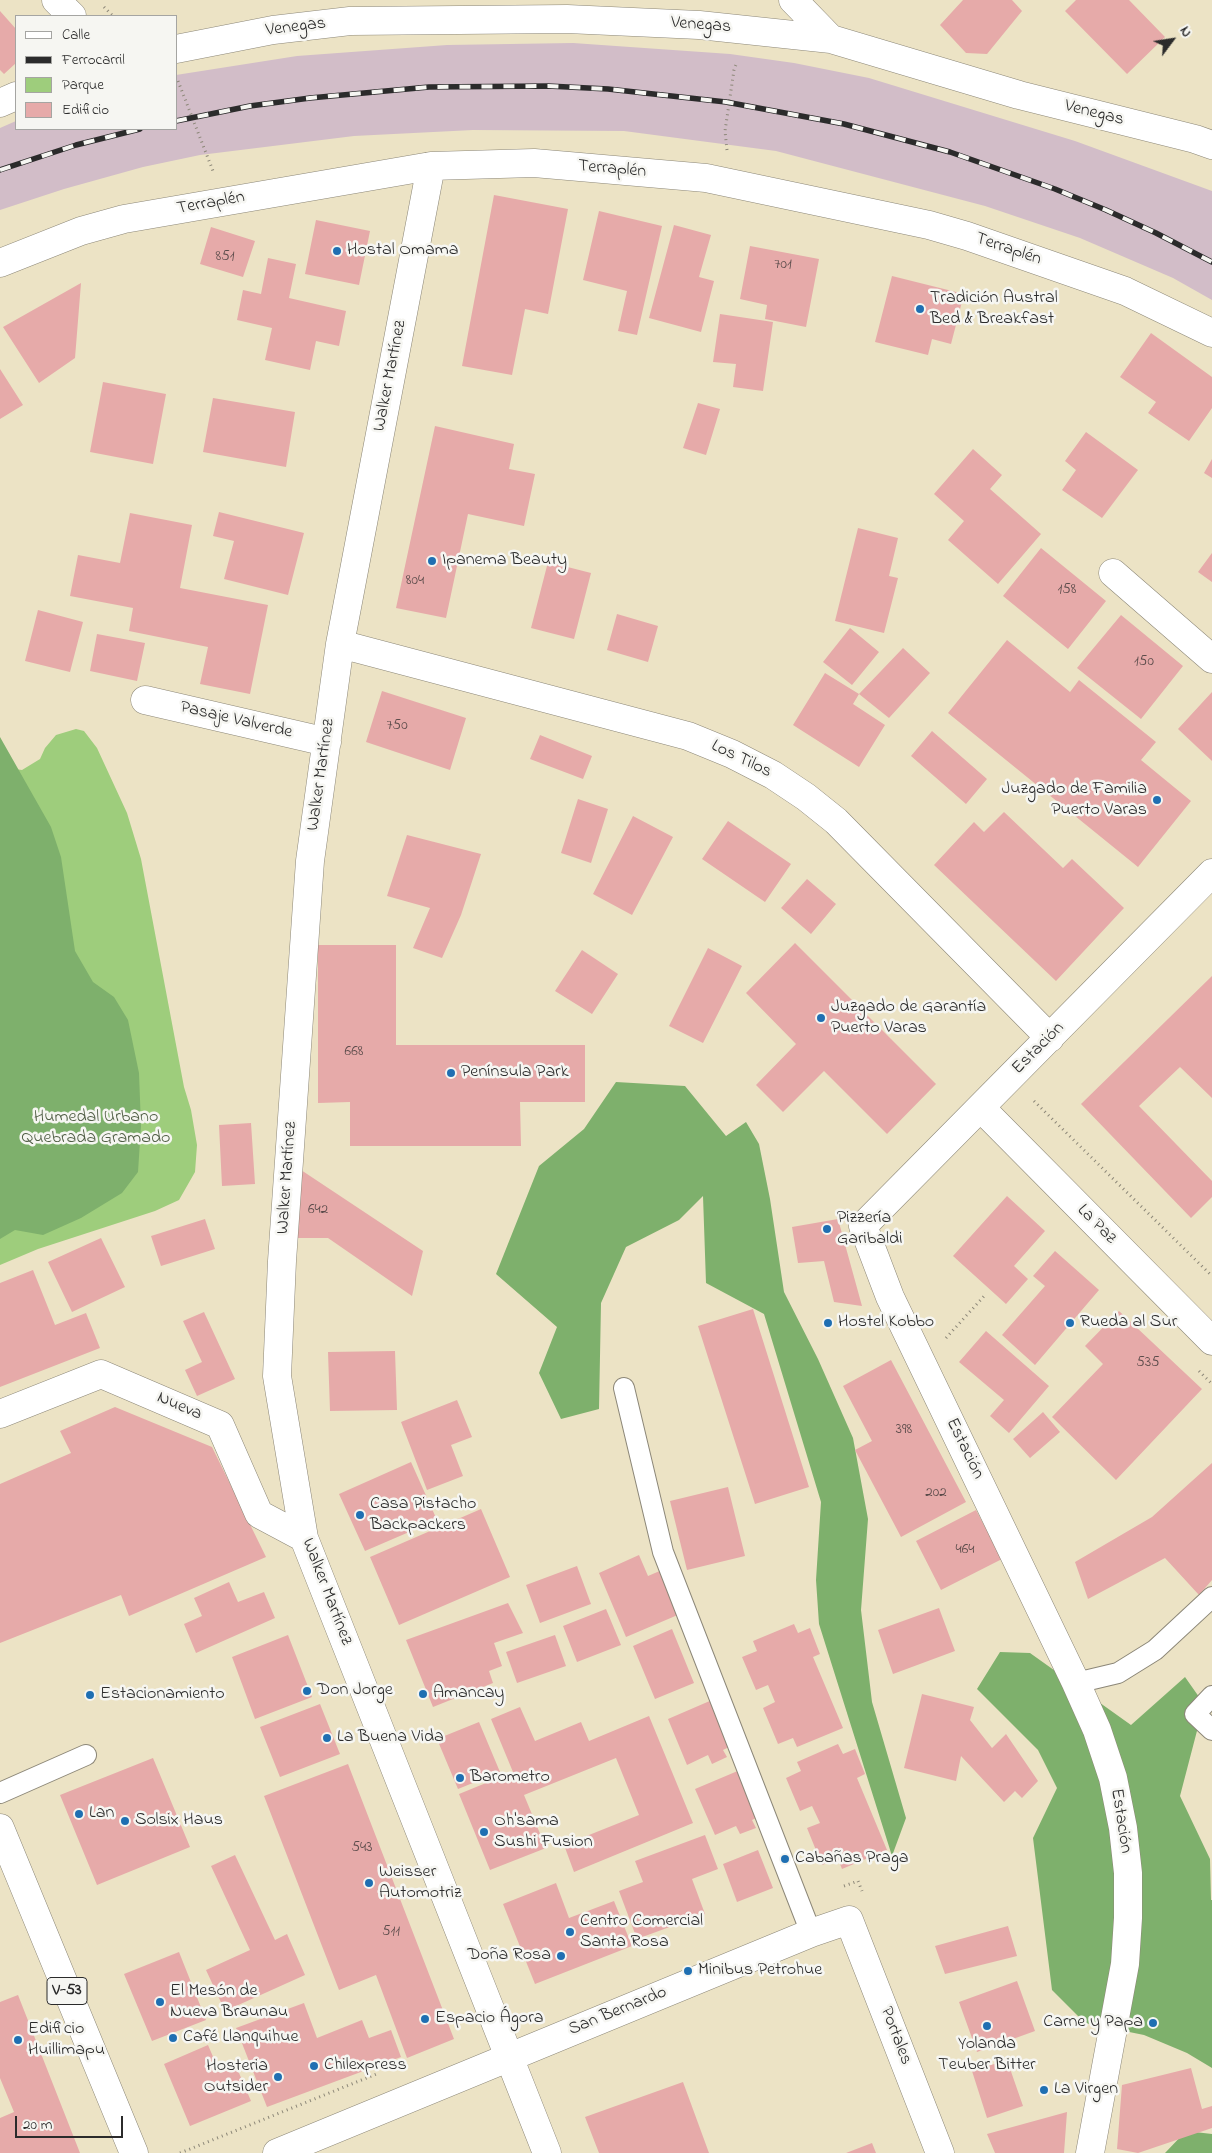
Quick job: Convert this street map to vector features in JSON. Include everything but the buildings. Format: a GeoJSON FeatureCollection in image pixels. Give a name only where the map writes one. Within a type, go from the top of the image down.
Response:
{"type":"FeatureCollection","features":[{"type":"Feature","properties":{"kind":"street"},"geometry":{"type":"LineString","coordinates":[[56,0],[71,15]]}},
{"type":"Feature","properties":{"kind":"street"},"geometry":{"type":"LineString","coordinates":[[794,0],[831,39]]}},
{"type":"Feature","properties":{"kind":"street","name":"Venegas"},"geometry":{"type":"LineString","coordinates":[[178,49],[273,30],[350,22],[456,19],[567,19],[699,25],[831,39],[1019,95],[1206,135]]}},
{"type":"Feature","properties":{"kind":"street"},"geometry":{"type":"LineString","coordinates":[[0,103],[15,96]]}},
{"type":"Feature","properties":{"kind":"street","name":"Terraplén"},"geometry":{"type":"LineString","coordinates":[[0,263],[81,231],[124,219],[431,166],[534,163],[706,178],[929,225],[967,236],[1125,291],[1212,333]]}},
{"type":"Feature","properties":{"kind":"street","name":"Walker Martínez"},"geometry":{"type":"LineString","coordinates":[[431,166],[340,644],[310,860],[282,1251],[277,1376],[304,1538],[547,2153]]}},
{"type":"Feature","properties":{"kind":"street"},"geometry":{"type":"LineString","coordinates":[[1113,573],[1212,659]]}},
{"type":"Feature","properties":{"kind":"street","name":"Los Tilos"},"geometry":{"type":"LineString","coordinates":[[340,644],[688,736],[732,754],[773,775],[806,796],[836,821],[1050,1038]]}},
{"type":"Feature","properties":{"kind":"street","name":"Pasaje Valverde"},"geometry":{"type":"LineString","coordinates":[[145,700],[327,742]]}},
{"type":"Feature","properties":{"kind":"street","name":"Estación"},"geometry":{"type":"LineString","coordinates":[[1090,2153],[1124,1964],[1128,1918],[1128,1873],[1123,1828],[1113,1778],[1097,1730],[1076,1683],[890,1297],[863,1226],[1212,873]]}},
{"type":"Feature","properties":{"kind":"street","name":"La Paz"},"geometry":{"type":"LineString","coordinates":[[981,1108],[1212,1342]]}},
{"type":"Feature","properties":{"kind":"street","name":"Nueva"},"geometry":{"type":"LineString","coordinates":[[0,1414],[101,1374],[220,1425],[259,1514],[304,1538]]}},
{"type":"Feature","properties":{"kind":"street","name":"V-53"},"geometry":{"type":"LineString","coordinates":[[0,1828],[134,2153]]}},
{"type":"Feature","properties":{"kind":"street","name":"San Bernardo"},"geometry":{"type":"LineString","coordinates":[[277,2153],[811,1933],[849,1920]]}},
{"type":"Feature","properties":{"kind":"street","name":"Portales"},"geometry":{"type":"LineString","coordinates":[[849,1920],[940,2153]]}},
{"type":"Feature","properties":{"kind":"lane"},"geometry":{"type":"LineString","coordinates":[[624,1388],[663,1552],[811,1933]]}},
{"type":"Feature","properties":{"kind":"lane"},"geometry":{"type":"LineString","coordinates":[[1076,1683],[1118,1673],[1133,1664],[1155,1650],[1212,1597]]}},
{"type":"Feature","properties":{"kind":"lane"},"geometry":{"type":"LineString","coordinates":[[1212,1696],[1195,1714],[1212,1730]]}},
{"type":"Feature","properties":{"kind":"lane"},"geometry":{"type":"LineString","coordinates":[[0,1794],[86,1755]]}},
{"type":"Feature","properties":{"kind":"path"},"geometry":{"type":"LineString","coordinates":[[729,183],[726,130],[734,70]]}},
{"type":"Feature","properties":{"kind":"path"},"geometry":{"type":"LineString","coordinates":[[178,81],[224,202]]}},
{"type":"Feature","properties":{"kind":"path"},"geometry":{"type":"LineString","coordinates":[[1034,1101],[1212,1276]]}},
{"type":"Feature","properties":{"kind":"path"},"geometry":{"type":"LineString","coordinates":[[922,1364],[986,1294]]}},
{"type":"Feature","properties":{"kind":"shaded area"},"geometry":{"type":"Polygon","coordinates":[[[573,43],[730,54],[794,63],[869,78],[1075,141],[1212,191],[1212,300],[1173,278],[1080,238],[985,206],[776,151],[624,131],[473,130],[354,136],[200,155],[143,167],[64,189],[0,210],[0,128],[15,121],[15,130],[178,130],[178,75],[297,56],[447,45],[573,43]]]}},
{"type":"Feature","properties":{"kind":"green space","name":"Humedal Urbano Quebrada Gramado"},"geometry":{"type":"Polygon","coordinates":[[[76,729],[84,731],[97,748],[127,813],[141,859],[184,1087],[191,1110],[197,1145],[195,1172],[179,1200],[155,1211],[38,1249],[0,1265],[0,767],[22,770],[40,759],[45,748],[56,735],[76,729]]]}},
{"type":"Feature","properties":{"kind":"green space"},"geometry":{"type":"Polygon","coordinates":[[[0,737],[51,827],[61,857],[75,951],[93,982],[114,997],[128,1020],[139,1073],[141,1126],[138,1172],[122,1193],[81,1218],[43,1235],[15,1230],[0,1239],[0,737]]]}},
{"type":"Feature","properties":{"kind":"green space"},"geometry":{"type":"Polygon","coordinates":[[[616,1082],[685,1086],[726,1136],[746,1122],[759,1144],[770,1199],[784,1292],[818,1359],[853,1438],[868,1519],[861,1610],[872,1702],[906,1818],[892,1856],[819,1624],[816,1580],[821,1502],[764,1314],[706,1283],[703,1196],[679,1220],[626,1247],[601,1303],[599,1409],[561,1419],[539,1373],[557,1327],[496,1274],[539,1166],[584,1129],[616,1082]]]}},
{"type":"Feature","properties":{"kind":"green space"},"geometry":{"type":"Polygon","coordinates":[[[1000,1652],[1030,1653],[1131,1725],[1185,1677],[1204,1704],[1180,1796],[1210,1859],[1212,1900],[1212,2068],[1187,2053],[1144,2035],[1085,2023],[1052,1990],[1033,1838],[1057,1788],[1038,1750],[977,1689],[1000,1652]]]}},
{"type":"Feature","properties":{"kind":"green space"},"geometry":{"type":"Polygon","coordinates":[[[1186,2131],[1212,2134],[1212,2153],[1165,2153],[1186,2131]]]}},
{"type":"Feature","properties":{"kind":"railway"},"geometry":{"type":"LineString","coordinates":[[178,121],[250,106],[310,98],[429,87],[548,86],[608,89],[726,102],[844,124],[950,152],[1055,189],[1106,210],[1212,262]]}},
{"type":"Feature","properties":{"kind":"railway"},"geometry":{"type":"LineString","coordinates":[[0,170],[76,145],[136,130]]}},
{"type":"Feature","properties":{"kind":"place","name":"Hostal Omama"},"geometry":{"type":"Point","coordinates":[337,251]}},
{"type":"Feature","properties":{"kind":"place","name":"Tradición Austral Bed & Breakfast"},"geometry":{"type":"Point","coordinates":[920,309]}},
{"type":"Feature","properties":{"kind":"place","name":"Ipanema Beauty"},"geometry":{"type":"Point","coordinates":[432,561]}},
{"type":"Feature","properties":{"kind":"place","name":"Juzgado de Familia Puerto Varas"},"geometry":{"type":"Point","coordinates":[1157,800]}},
{"type":"Feature","properties":{"kind":"place","name":"Juzgado de Garantía Puerto Varas"},"geometry":{"type":"Point","coordinates":[821,1018]}},
{"type":"Feature","properties":{"kind":"place","name":"Península Park"},"geometry":{"type":"Point","coordinates":[451,1073]}},
{"type":"Feature","properties":{"kind":"place","name":"Pizzería Garibaldi"},"geometry":{"type":"Point","coordinates":[827,1229]}},
{"type":"Feature","properties":{"kind":"place","name":"Hostel Kobbo"},"geometry":{"type":"Point","coordinates":[828,1323]}},
{"type":"Feature","properties":{"kind":"place","name":"Rueda al Sur"},"geometry":{"type":"Point","coordinates":[1070,1323]}},
{"type":"Feature","properties":{"kind":"place","name":"Casa Pistacho Backpackers"},"geometry":{"type":"Point","coordinates":[360,1515]}},
{"type":"Feature","properties":{"kind":"place","name":"Don Jorge"},"geometry":{"type":"Point","coordinates":[307,1691]}},
{"type":"Feature","properties":{"kind":"place","name":"Amancay"},"geometry":{"type":"Point","coordinates":[423,1694]}},
{"type":"Feature","properties":{"kind":"place","name":"Estacionamiento"},"geometry":{"type":"Point","coordinates":[90,1695]}},
{"type":"Feature","properties":{"kind":"place","name":"La Buena Vida"},"geometry":{"type":"Point","coordinates":[327,1738]}},
{"type":"Feature","properties":{"kind":"place","name":"Barometro"},"geometry":{"type":"Point","coordinates":[460,1778]}},
{"type":"Feature","properties":{"kind":"place","name":"Lan"},"geometry":{"type":"Point","coordinates":[79,1814]}},
{"type":"Feature","properties":{"kind":"place","name":"Solsix Haus"},"geometry":{"type":"Point","coordinates":[125,1821]}},
{"type":"Feature","properties":{"kind":"place","name":"Oh'sama Sushi Fusion"},"geometry":{"type":"Point","coordinates":[484,1832]}},
{"type":"Feature","properties":{"kind":"place","name":"Cabañas Praga"},"geometry":{"type":"Point","coordinates":[785,1859]}},
{"type":"Feature","properties":{"kind":"place","name":"Weisser Automotriz"},"geometry":{"type":"Point","coordinates":[369,1883]}},
{"type":"Feature","properties":{"kind":"place","name":"Centro Comercial Santa Rosa"},"geometry":{"type":"Point","coordinates":[570,1932]}},
{"type":"Feature","properties":{"kind":"place","name":"Doña Rosa"},"geometry":{"type":"Point","coordinates":[561,1956]}},
{"type":"Feature","properties":{"kind":"place","name":"Minibus Petrohue"},"geometry":{"type":"Point","coordinates":[688,1971]}},
{"type":"Feature","properties":{"kind":"place","name":"El Mesón de Nueva Braunau"},"geometry":{"type":"Point","coordinates":[160,2002]}},
{"type":"Feature","properties":{"kind":"place","name":"Espacio Ágora"},"geometry":{"type":"Point","coordinates":[425,2019]}},
{"type":"Feature","properties":{"kind":"place","name":"Carne y Papa"},"geometry":{"type":"Point","coordinates":[1153,2023]}},
{"type":"Feature","properties":{"kind":"place","name":"Yolanda Teuber Bitter"},"geometry":{"type":"Point","coordinates":[987,2026]}},
{"type":"Feature","properties":{"kind":"place","name":"Café Llanquihue"},"geometry":{"type":"Point","coordinates":[173,2038]}},
{"type":"Feature","properties":{"kind":"place","name":"Edificio Huillimapu"},"geometry":{"type":"Point","coordinates":[18,2040]}},
{"type":"Feature","properties":{"kind":"place","name":"Chilexpress"},"geometry":{"type":"Point","coordinates":[314,2066]}},
{"type":"Feature","properties":{"kind":"place","name":"Hosteria Outsider"},"geometry":{"type":"Point","coordinates":[278,2077]}},
{"type":"Feature","properties":{"kind":"place","name":"La Virgen"},"geometry":{"type":"Point","coordinates":[1044,2090]}}]}
